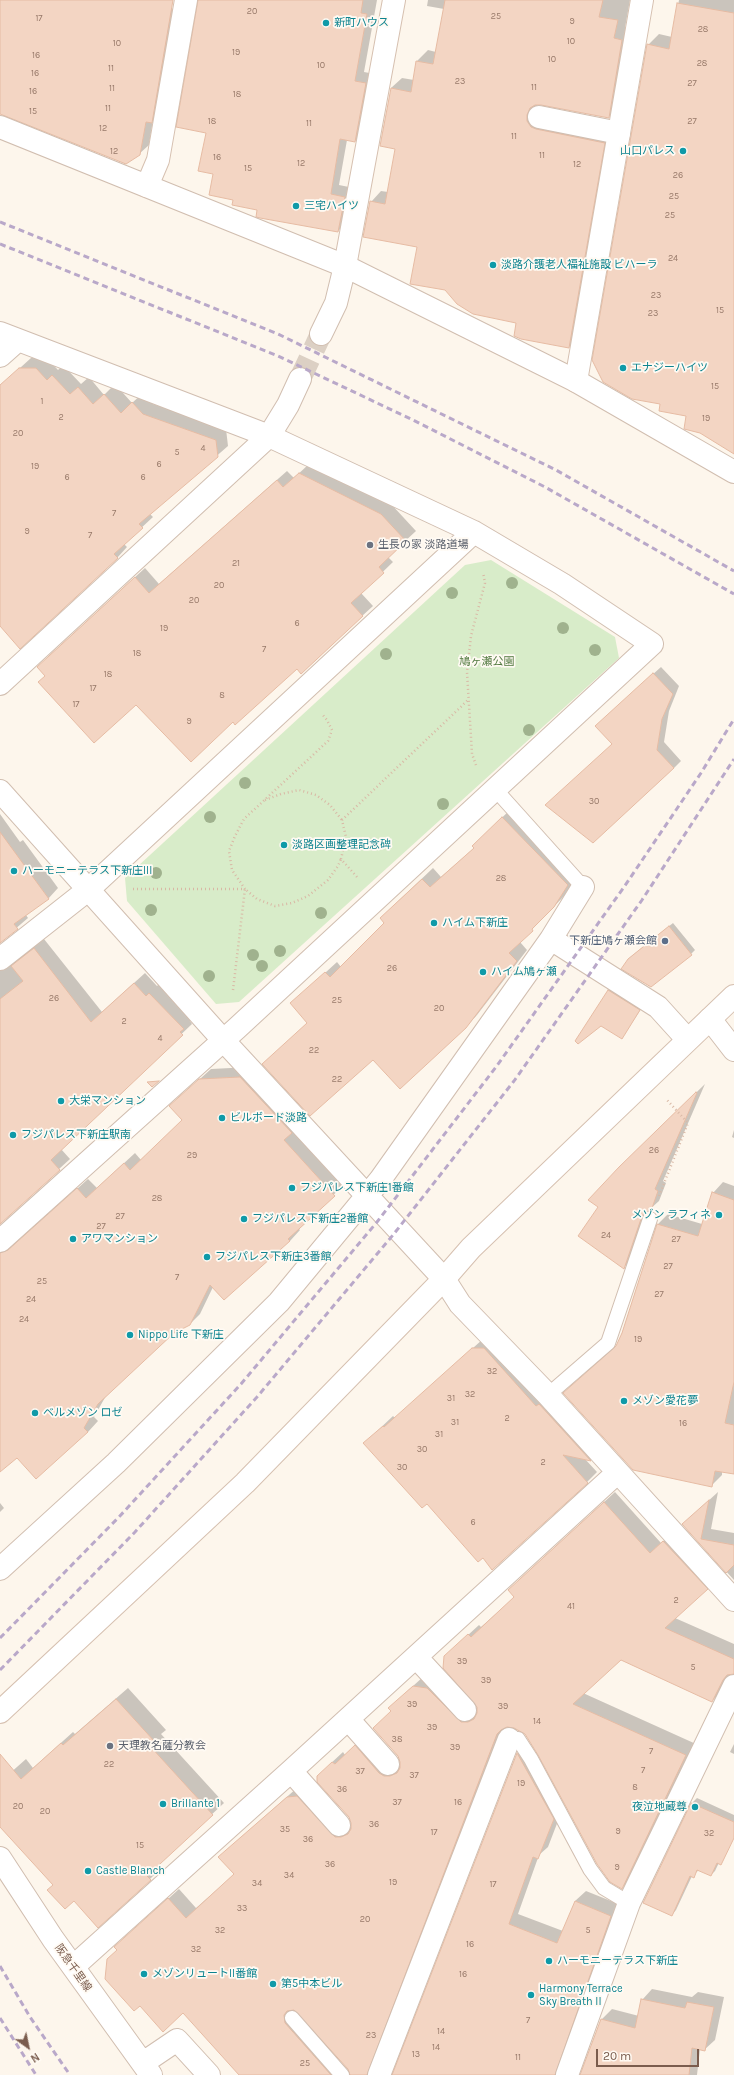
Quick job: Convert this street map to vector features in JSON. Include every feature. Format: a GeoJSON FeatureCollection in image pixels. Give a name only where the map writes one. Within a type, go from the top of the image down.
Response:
{"type":"FeatureCollection","features":[{"type":"Feature","properties":{"kind":"street"},"geometry":{"type":"LineString","coordinates":[[147,186],[158,160],[186,0]]}},
{"type":"Feature","properties":{"kind":"street"},"geometry":{"type":"LineString","coordinates":[[321,334],[336,303],[345,266],[394,0]]}},
{"type":"Feature","properties":{"kind":"street"},"geometry":{"type":"LineString","coordinates":[[576,381],[642,0]]}},
{"type":"Feature","properties":{"kind":"street"},"geometry":{"type":"LineString","coordinates":[[539,117],[619,133]]}},
{"type":"Feature","properties":{"kind":"street"},"geometry":{"type":"LineString","coordinates":[[0,127],[345,266],[576,381],[734,472]]}},
{"type":"Feature","properties":{"kind":"street"},"geometry":{"type":"LineString","coordinates":[[0,356],[9,337],[269,436],[474,532],[562,584],[652,644],[223,1040],[0,1241]]}},
{"type":"Feature","properties":{"kind":"street"},"geometry":{"type":"LineString","coordinates":[[0,684],[269,436],[288,405],[300,379]]}},
{"type":"Feature","properties":{"kind":"street"},"geometry":{"type":"LineString","coordinates":[[0,958],[89,889],[474,532]]}},
{"type":"Feature","properties":{"kind":"street"},"geometry":{"type":"LineString","coordinates":[[0,791],[223,1040],[444,1279],[460,1304],[548,1395],[617,1473],[734,1600]]}},
{"type":"Feature","properties":{"kind":"street"},"geometry":{"type":"LineString","coordinates":[[0,1569],[116,1463],[279,1302],[368,1197],[551,939],[583,887]]}},
{"type":"Feature","properties":{"kind":"street"},"geometry":{"type":"LineString","coordinates":[[551,939],[658,1007],[687,1039]]}},
{"type":"Feature","properties":{"kind":"street"},"geometry":{"type":"LineString","coordinates":[[0,1712],[245,1482],[444,1279],[471,1248],[687,1039],[734,996]]}},
{"type":"Feature","properties":{"kind":"street"},"geometry":{"type":"LineString","coordinates":[[710,1019],[734,1050]]}},
{"type":"Feature","properties":{"kind":"street"},"geometry":{"type":"LineString","coordinates":[[73,1967],[291,1772],[617,1473]]}},
{"type":"Feature","properties":{"kind":"street"},"geometry":{"type":"LineString","coordinates":[[416,1657],[465,1710]]}},
{"type":"Feature","properties":{"kind":"street"},"geometry":{"type":"LineString","coordinates":[[566,2075],[629,1903],[734,1686]]}},
{"type":"Feature","properties":{"kind":"street"},"geometry":{"type":"LineString","coordinates":[[348,1719],[388,1764]]}},
{"type":"Feature","properties":{"kind":"street"},"geometry":{"type":"LineString","coordinates":[[379,2075],[509,1739]]}},
{"type":"Feature","properties":{"kind":"street"},"geometry":{"type":"LineString","coordinates":[[291,1772],[339,1825]]}},
{"type":"Feature","properties":{"kind":"street","name":"阪急千里線"},"geometry":{"type":"LineString","coordinates":[[0,1858],[73,1967],[147,2069]]}},
{"type":"Feature","properties":{"kind":"street"},"geometry":{"type":"LineString","coordinates":[[147,2069],[178,2040],[209,2075]]}},
{"type":"Feature","properties":{"kind":"lane"},"geometry":{"type":"LineString","coordinates":[[495,789],[583,887]]}},
{"type":"Feature","properties":{"kind":"lane"},"geometry":{"type":"LineString","coordinates":[[548,1395],[608,1342],[650,1218]]}},
{"type":"Feature","properties":{"kind":"lane"},"geometry":{"type":"LineString","coordinates":[[509,1739],[518,1739],[531,1759],[593,1874],[604,1888],[629,1903]]}},
{"type":"Feature","properties":{"kind":"lane"},"geometry":{"type":"LineString","coordinates":[[292,2018],[342,2075]]}},
{"type":"Feature","properties":{"kind":"path"},"geometry":{"type":"LineString","coordinates":[[474,532],[485,583],[471,636],[467,672],[472,754],[478,769],[495,789]]}},
{"type":"Feature","properties":{"kind":"path"},"geometry":{"type":"LineString","coordinates":[[263,800],[299,790],[316,795],[330,805],[342,820],[346,837],[338,866],[328,880],[308,896],[292,903],[275,906],[257,899],[245,889],[232,870],[229,851],[244,819],[263,800],[328,741],[332,730],[327,720],[302,692]]}},
{"type":"Feature","properties":{"kind":"path"},"geometry":{"type":"LineString","coordinates":[[342,820],[468,700]]}},
{"type":"Feature","properties":{"kind":"path"},"geometry":{"type":"LineString","coordinates":[[341,859],[377,898]]}},
{"type":"Feature","properties":{"kind":"path"},"geometry":{"type":"LineString","coordinates":[[131,889],[245,889]]}},
{"type":"Feature","properties":{"kind":"path"},"geometry":{"type":"LineString","coordinates":[[233,996],[245,889]]}},
{"type":"Feature","properties":{"kind":"path"},"geometry":{"type":"LineString","coordinates":[[646,1079],[688,1123],[650,1218]]}},
{"type":"Feature","properties":{"kind":"green space","name":"鳩ヶ瀬公園"},"geometry":{"type":"Polygon","coordinates":[[[491,560],[615,637],[619,658],[239,1002],[216,1004],[127,901],[125,878],[465,565],[491,560]]]}},
{"type":"Feature","properties":{"kind":"building"},"geometry":{"type":"Polygon","coordinates":[[[0,0],[173,0],[152,123],[146,122],[140,155],[126,164],[0,114],[0,0]]]}},
{"type":"Feature","properties":{"kind":"building"},"geometry":{"type":"Polygon","coordinates":[[[198,0],[363,0],[361,13],[367,14],[355,81],[366,83],[355,142],[340,139],[331,194],[345,197],[338,232],[256,217],[257,210],[232,205],[233,200],[209,195],[213,174],[198,171],[206,133],[176,127],[198,0]]]}},
{"type":"Feature","properties":{"kind":"building"},"geometry":{"type":"Polygon","coordinates":[[[445,0],[603,0],[599,17],[618,20],[614,38],[622,40],[609,118],[541,105],[535,105],[530,108],[527,115],[527,121],[531,127],[536,129],[605,143],[569,348],[521,339],[514,336],[516,323],[473,314],[457,304],[445,290],[410,284],[417,247],[363,237],[370,201],[385,204],[395,149],[380,146],[391,88],[411,92],[416,61],[433,64],[445,0]]]}},
{"type":"Feature","properties":{"kind":"building"},"geometry":{"type":"Polygon","coordinates":[[[677,3],[734,13],[734,454],[700,433],[684,429],[686,416],[659,411],[660,404],[632,399],[603,382],[592,360],[647,44],[669,49],[677,3]]]}},
{"type":"Feature","properties":{"kind":"building"},"geometry":{"type":"Polygon","coordinates":[[[19,368],[36,368],[47,380],[52,375],[70,394],[78,387],[93,404],[104,394],[121,413],[132,402],[143,414],[216,440],[218,457],[139,524],[143,528],[114,554],[118,558],[20,649],[0,626],[0,385],[19,368]]]}},
{"type":"Feature","properties":{"kind":"building"},"geometry":{"type":"Polygon","coordinates":[[[299,473],[381,514],[406,541],[379,567],[384,573],[351,603],[363,616],[301,674],[297,669],[235,725],[233,722],[191,762],[136,705],[94,743],[38,682],[45,676],[37,667],[135,577],[149,593],[277,480],[283,487],[299,473]]]}},
{"type":"Feature","properties":{"kind":"building"},"geometry":{"type":"Polygon","coordinates":[[[653,673],[673,694],[662,719],[657,750],[674,768],[593,843],[545,805],[612,744],[595,726],[653,673]]]}},
{"type":"Feature","properties":{"kind":"building"},"geometry":{"type":"Polygon","coordinates":[[[502,817],[568,885],[554,907],[532,929],[533,931],[509,953],[517,961],[466,1028],[400,1089],[373,1060],[310,1116],[262,1064],[307,1023],[290,1003],[325,972],[330,977],[384,923],[380,918],[422,879],[430,887],[474,848],[472,846],[502,817]]]}},
{"type":"Feature","properties":{"kind":"building","name":"ハーモニーテラス下新庄III"},"geometry":{"type":"Polygon","coordinates":[[[0,832],[49,899],[14,924],[18,929],[0,943],[0,832]]]}},
{"type":"Feature","properties":{"kind":"building","name":"下新庄鳩ヶ瀬会館"},"geometry":{"type":"Polygon","coordinates":[[[669,926],[692,955],[651,987],[621,969],[628,959],[669,926]]]}},
{"type":"Feature","properties":{"kind":"building"},"geometry":{"type":"Polygon","coordinates":[[[34,948],[91,1022],[134,983],[146,996],[149,993],[184,1029],[180,1032],[183,1035],[51,1160],[60,1170],[0,1224],[0,999],[23,981],[11,966],[34,948]]]}},
{"type":"Feature","properties":{"kind":"building"},"geometry":{"type":"Polygon","coordinates":[[[608,990],[640,1010],[622,1039],[601,1026],[578,1044],[575,1041],[608,990]]]}},
{"type":"Feature","properties":{"kind":"building"},"geometry":{"type":"Polygon","coordinates":[[[240,1077],[292,1133],[284,1140],[335,1196],[288,1239],[290,1241],[224,1300],[210,1285],[190,1325],[174,1333],[98,1404],[84,1428],[88,1432],[36,1479],[17,1458],[0,1472],[0,1253],[8,1250],[77,1188],[86,1198],[124,1163],[130,1170],[182,1120],[169,1106],[199,1079],[240,1077]]]}},
{"type":"Feature","properties":{"kind":"building"},"geometry":{"type":"Polygon","coordinates":[[[159,1081],[152,1087],[147,1082],[159,1081]]]}},
{"type":"Feature","properties":{"kind":"building"},"geometry":{"type":"Polygon","coordinates":[[[696,1092],[697,1093],[655,1189],[658,1191],[651,1211],[645,1212],[642,1216],[624,1269],[578,1236],[598,1207],[588,1200],[619,1167],[696,1092]]]}},
{"type":"Feature","properties":{"kind":"building"},"geometry":{"type":"Polygon","coordinates":[[[712,1192],[734,1200],[734,1382],[725,1423],[734,1425],[734,1474],[715,1471],[712,1487],[633,1470],[563,1393],[616,1346],[622,1333],[657,1224],[698,1236],[712,1192]]]}},
{"type":"Feature","properties":{"kind":"building"},"geometry":{"type":"Polygon","coordinates":[[[472,1348],[484,1348],[536,1406],[539,1404],[591,1461],[563,1455],[588,1483],[492,1570],[483,1558],[478,1562],[427,1504],[422,1508],[363,1443],[383,1426],[384,1427],[472,1348]]]}},
{"type":"Feature","properties":{"kind":"building"},"geometry":{"type":"Polygon","coordinates":[[[709,1500],[701,1539],[734,1545],[734,1565],[726,1573],[682,1524],[709,1500]]]}},
{"type":"Feature","properties":{"kind":"building"},"geometry":{"type":"Polygon","coordinates":[[[604,1502],[650,1553],[663,1541],[708,1589],[665,1628],[734,1659],[734,1674],[727,1675],[723,1680],[712,1702],[621,1660],[573,1704],[686,1755],[622,1889],[610,1882],[597,1864],[525,1734],[514,1728],[507,1727],[497,1734],[367,2075],[350,2075],[348,2069],[294,2010],[287,2011],[284,2015],[285,2023],[331,2075],[239,2075],[183,2013],[163,2032],[140,2006],[134,2011],[105,1979],[107,1959],[117,1950],[114,1947],[168,1898],[186,1918],[234,1874],[218,1857],[287,1797],[297,1796],[335,1837],[341,1837],[348,1834],[351,1829],[349,1817],[317,1782],[317,1776],[332,1762],[335,1764],[355,1745],[379,1773],[384,1776],[390,1776],[397,1773],[400,1768],[398,1756],[373,1728],[391,1711],[388,1708],[413,1686],[427,1688],[461,1722],[468,1722],[474,1719],[477,1713],[477,1707],[443,1668],[444,1656],[468,1634],[471,1637],[514,1597],[508,1590],[604,1502]]]}},
{"type":"Feature","properties":{"kind":"building"},"geometry":{"type":"Polygon","coordinates":[[[116,1699],[155,1742],[150,1746],[213,1815],[147,1876],[151,1880],[98,1928],[74,1901],[65,1909],[47,1890],[53,1885],[0,1827],[0,1754],[21,1779],[61,1743],[63,1745],[116,1699]]]}},
{"type":"Feature","properties":{"kind":"building"},"geometry":{"type":"Polygon","coordinates":[[[517,1753],[554,1819],[538,1859],[533,1857],[509,1924],[557,1943],[575,1901],[611,1916],[555,2075],[392,2075],[517,1753]]]}},
{"type":"Feature","properties":{"kind":"building"},"geometry":{"type":"Polygon","coordinates":[[[691,1803],[734,1822],[734,1838],[721,1865],[717,1863],[711,1876],[697,1870],[694,1878],[690,1876],[672,1916],[643,1903],[691,1803]]]}},
{"type":"Feature","properties":{"kind":"building"},"geometry":{"type":"Polygon","coordinates":[[[641,1999],[685,2008],[687,2002],[714,2007],[705,2051],[692,2048],[689,2075],[580,2075],[601,2019],[635,2028],[641,1999]]]}},
{"type":"Feature","properties":{"kind":"tunnel"},"geometry":{"type":"LineString","coordinates":[[300,379],[321,334]]}},
{"type":"Feature","properties":{"kind":"railway"},"geometry":{"type":"LineString","coordinates":[[0,222],[278,334],[556,470],[734,571]]}},
{"type":"Feature","properties":{"kind":"railway"},"geometry":{"type":"LineString","coordinates":[[0,244],[278,356],[413,420],[545,487],[734,594]]}},
{"type":"Feature","properties":{"kind":"railway"},"geometry":{"type":"LineString","coordinates":[[0,1638],[119,1517],[241,1384],[377,1222],[496,1067],[624,887],[701,773],[734,719]]}},
{"type":"Feature","properties":{"kind":"railway"},"geometry":{"type":"LineString","coordinates":[[0,1670],[135,1532],[257,1397],[393,1235],[514,1081],[642,900],[734,759]]}},
{"type":"Feature","properties":{"kind":"railway"},"geometry":{"type":"LineString","coordinates":[[0,1966],[30,2017],[70,2075]]}},
{"type":"Feature","properties":{"kind":"railway"},"geometry":{"type":"LineString","coordinates":[[0,2018],[36,2075]]}},
{"type":"Feature","properties":{"kind":"place","name":"新町ハウス"},"geometry":{"type":"Point","coordinates":[326,23]}},
{"type":"Feature","properties":{"kind":"place","name":"山口パレス"},"geometry":{"type":"Point","coordinates":[683,151]}},
{"type":"Feature","properties":{"kind":"place","name":"三宅ハイツ"},"geometry":{"type":"Point","coordinates":[296,206]}},
{"type":"Feature","properties":{"kind":"place","name":"淡路介護老人福祉施設 ビハーラ"},"geometry":{"type":"Point","coordinates":[493,265]}},
{"type":"Feature","properties":{"kind":"place","name":"エナジーハイツ"},"geometry":{"type":"Point","coordinates":[623,368]}},
{"type":"Feature","properties":{"kind":"place","name":"生長の家 淡路道場"},"geometry":{"type":"Point","coordinates":[370,545]}},
{"type":"Feature","properties":{"kind":"place","name":"淡路区画整理記念碑"},"geometry":{"type":"Point","coordinates":[284,845]}},
{"type":"Feature","properties":{"kind":"place","name":"ハーモニーテラス下新庄III"},"geometry":{"type":"Point","coordinates":[14,871]}},
{"type":"Feature","properties":{"kind":"place","name":"ハイム下新庄"},"geometry":{"type":"Point","coordinates":[434,923]}},
{"type":"Feature","properties":{"kind":"place","name":"下新庄鳩ヶ瀬会館"},"geometry":{"type":"Point","coordinates":[665,941]}},
{"type":"Feature","properties":{"kind":"place","name":"ハイム鳩ヶ瀬"},"geometry":{"type":"Point","coordinates":[483,972]}},
{"type":"Feature","properties":{"kind":"place","name":"大栄マンション"},"geometry":{"type":"Point","coordinates":[61,1101]}},
{"type":"Feature","properties":{"kind":"place","name":"ビルボード淡路"},"geometry":{"type":"Point","coordinates":[222,1118]}},
{"type":"Feature","properties":{"kind":"place","name":"フジパレス下新庄駅南"},"geometry":{"type":"Point","coordinates":[13,1135]}},
{"type":"Feature","properties":{"kind":"place","name":"フジパレス下新庄1番館"},"geometry":{"type":"Point","coordinates":[292,1188]}},
{"type":"Feature","properties":{"kind":"place","name":"メゾン ラフィネ"},"geometry":{"type":"Point","coordinates":[719,1215]}},
{"type":"Feature","properties":{"kind":"place","name":"フジパレス下新庄2番館"},"geometry":{"type":"Point","coordinates":[244,1219]}},
{"type":"Feature","properties":{"kind":"place","name":"アワマンション"},"geometry":{"type":"Point","coordinates":[73,1239]}},
{"type":"Feature","properties":{"kind":"place","name":"フジパレス下新庄3番館"},"geometry":{"type":"Point","coordinates":[207,1257]}},
{"type":"Feature","properties":{"kind":"place","name":"Nippo Life 下新庄"},"geometry":{"type":"Point","coordinates":[130,1335]}},
{"type":"Feature","properties":{"kind":"place","name":"メゾン愛花夢"},"geometry":{"type":"Point","coordinates":[624,1401]}},
{"type":"Feature","properties":{"kind":"place","name":"ベルメゾン ロゼ"},"geometry":{"type":"Point","coordinates":[35,1413]}},
{"type":"Feature","properties":{"kind":"place","name":"天理教名薩分教会"},"geometry":{"type":"Point","coordinates":[110,1746]}},
{"type":"Feature","properties":{"kind":"place","name":"Brillante 1"},"geometry":{"type":"Point","coordinates":[163,1804]}},
{"type":"Feature","properties":{"kind":"place","name":"夜泣地蔵尊"},"geometry":{"type":"Point","coordinates":[695,1807]}},
{"type":"Feature","properties":{"kind":"place","name":"Castle Blanch"},"geometry":{"type":"Point","coordinates":[88,1871]}},
{"type":"Feature","properties":{"kind":"place","name":"ハーモニーテラス下新庄"},"geometry":{"type":"Point","coordinates":[549,1961]}},
{"type":"Feature","properties":{"kind":"place","name":"メゾンリュートII番館"},"geometry":{"type":"Point","coordinates":[144,1974]}},
{"type":"Feature","properties":{"kind":"place","name":"第5中本ビル"},"geometry":{"type":"Point","coordinates":[273,1984]}},
{"type":"Feature","properties":{"kind":"place","name":"Harmony Terrace Sky Breath II"},"geometry":{"type":"Point","coordinates":[531,1995]}}]}
